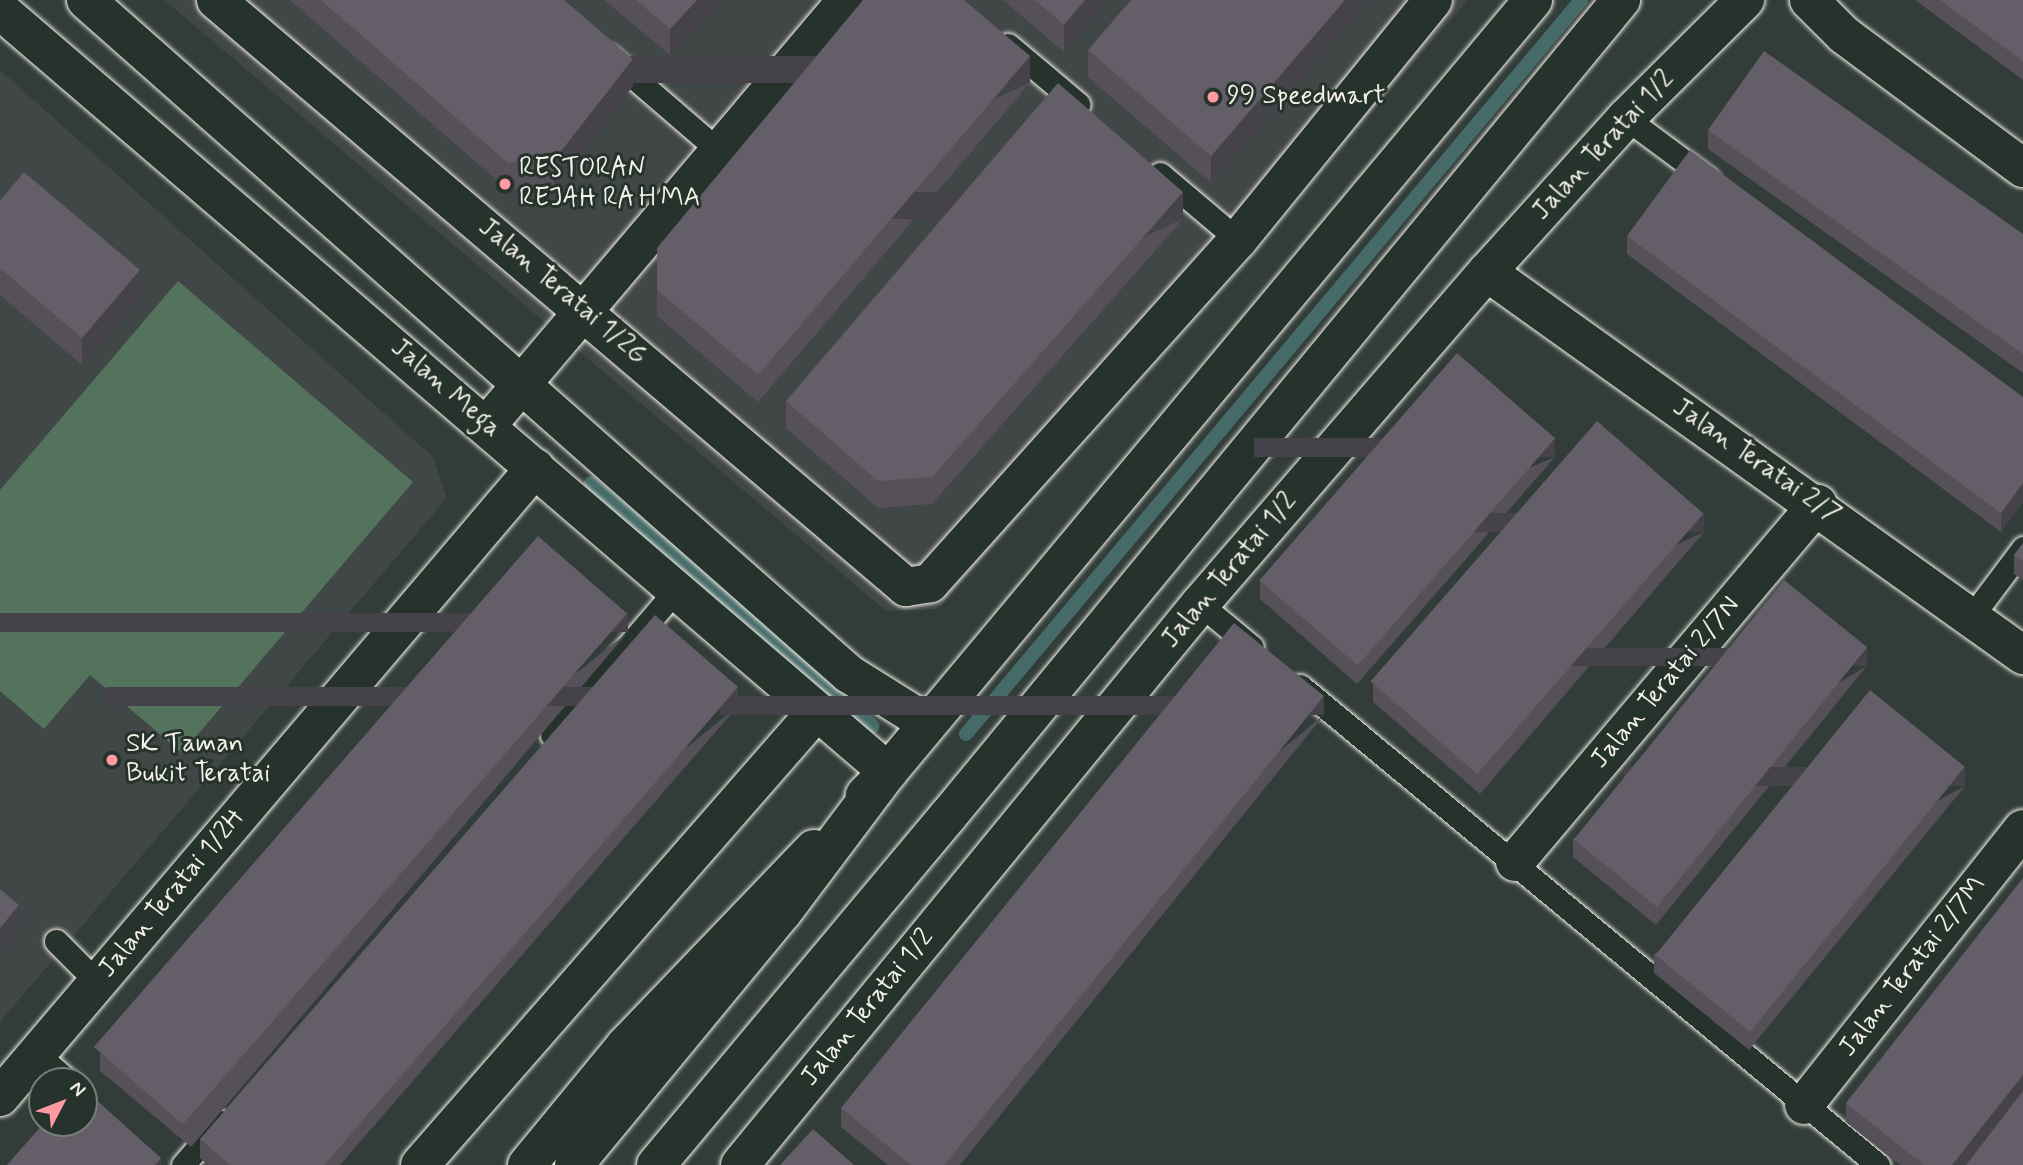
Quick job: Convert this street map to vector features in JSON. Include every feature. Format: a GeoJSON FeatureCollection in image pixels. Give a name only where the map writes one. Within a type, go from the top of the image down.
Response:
{"type":"FeatureCollection","features":[{"type":"Feature","properties":{"kind":"main road"},"geometry":{"type":"LineString","coordinates":[[86,0],[524,380],[849,674],[924,721]]}},
{"type":"Feature","properties":{"kind":"main road","name":"Jalan Teratai 1/2G"},"geometry":{"type":"LineString","coordinates":[[216,0],[584,310],[906,587],[930,583],[1238,240]]}},
{"type":"Feature","properties":{"kind":"main road"},"geometry":{"type":"LineString","coordinates":[[488,424],[847,0]]}},
{"type":"Feature","properties":{"kind":"main road"},"geometry":{"type":"LineString","coordinates":[[1238,240],[1433,0]]}},
{"type":"Feature","properties":{"kind":"main road"},"geometry":{"type":"LineString","coordinates":[[574,1165],[782,913],[924,721],[1533,0]]}},
{"type":"Feature","properties":{"kind":"main road"},"geometry":{"type":"LineString","coordinates":[[656,1165],[948,816],[1620,0]]}},
{"type":"Feature","properties":{"kind":"main road","name":"Jalan Teratai 1/2"},"geometry":{"type":"LineString","coordinates":[[740,1165],[1200,604],[1487,272],[1626,118],[1745,0]]}},
{"type":"Feature","properties":{"kind":"main road"},"geometry":{"type":"LineString","coordinates":[[1809,0],[1844,35],[2023,168]]}},
{"type":"Feature","properties":{"kind":"main road","name":"Jalan Mega"},"geometry":{"type":"LineString","coordinates":[[0,10],[488,424],[535,468],[888,772]]}},
{"type":"Feature","properties":{"kind":"main road","name":"Jalan Teratai 2/7"},"geometry":{"type":"LineString","coordinates":[[1487,272],[1818,505],[2023,655]]}},
{"type":"Feature","properties":{"kind":"main road","name":"Jalan Teratai 1/2H"},"geometry":{"type":"LineString","coordinates":[[0,1097],[37,1054],[92,977],[535,468]]}},
{"type":"Feature","properties":{"kind":"main road","name":"Jalan Teratai 2/7N"},"geometry":{"type":"LineString","coordinates":[[1515,862],[1818,505]]}},
{"type":"Feature","properties":{"kind":"main road"},"geometry":{"type":"LineString","coordinates":[[420,1165],[817,711]]}},
{"type":"Feature","properties":{"kind":"main road"},"geometry":{"type":"LineString","coordinates":[[527,1165],[625,1046],[888,772]]}},
{"type":"Feature","properties":{"kind":"main road","name":"Jalan Teratai 2/7M"},"geometry":{"type":"LineString","coordinates":[[1804,1105],[2023,829]]}},
{"type":"Feature","properties":{"kind":"lane"},"geometry":{"type":"LineString","coordinates":[[987,27],[1092,116]]}},
{"type":"Feature","properties":{"kind":"lane"},"geometry":{"type":"LineString","coordinates":[[595,44],[718,150]]}},
{"type":"Feature","properties":{"kind":"lane"},"geometry":{"type":"LineString","coordinates":[[1626,118],[1725,192]]}},
{"type":"Feature","properties":{"kind":"lane"},"geometry":{"type":"LineString","coordinates":[[1144,160],[1238,240]]}},
{"type":"Feature","properties":{"kind":"lane"},"geometry":{"type":"LineString","coordinates":[[1972,616],[2023,548]]}},
{"type":"Feature","properties":{"kind":"lane"},"geometry":{"type":"LineString","coordinates":[[533,757],[676,590]]}},
{"type":"Feature","properties":{"kind":"lane"},"geometry":{"type":"LineString","coordinates":[[1200,604],[1878,1165]]}},
{"type":"Feature","properties":{"kind":"lane"},"geometry":{"type":"LineString","coordinates":[[56,941],[92,977]]}},
{"type":"Feature","properties":{"kind":"lane"},"geometry":{"type":"LineString","coordinates":[[37,1054],[52,1067]]}},
{"type":"Feature","properties":{"kind":"lane"},"geometry":{"type":"LineString","coordinates":[[183,1165],[237,1102]]}},
{"type":"Feature","properties":{"kind":"shaded area"},"geometry":{"type":"Polygon","coordinates":[[[164,0],[1468,0],[938,609],[886,611],[164,0]]]}},
{"type":"Feature","properties":{"kind":"shaded area","name":"SK Taman Bukit Teratai"},"geometry":{"type":"Polygon","coordinates":[[[0,70],[433,457],[447,498],[0,1022],[0,70]]]}},
{"type":"Feature","properties":{"kind":"green space"},"geometry":{"type":"Polygon","coordinates":[[[178,281],[413,482],[182,753],[90,675],[44,729],[0,691],[0,490],[178,281]]]}},
{"type":"Feature","properties":{"kind":"building"},"geometry":{"type":"Polygon","coordinates":[[[321,0],[564,0],[633,59],[554,160],[508,163],[321,0]]]}},
{"type":"Feature","properties":{"kind":"building"},"geometry":{"type":"Polygon","coordinates":[[[636,0],[697,0],[670,29],[636,0]]]}},
{"type":"Feature","properties":{"kind":"building"},"geometry":{"type":"Polygon","coordinates":[[[863,0],[964,0],[1030,56],[758,375],[657,290],[657,248],[863,0]]]}},
{"type":"Feature","properties":{"kind":"building"},"geometry":{"type":"Polygon","coordinates":[[[1035,0],[1085,0],[1064,25],[1035,0]]]}},
{"type":"Feature","properties":{"kind":"building"},"geometry":{"type":"Polygon","coordinates":[[[1131,0],[1345,0],[1211,156],[1088,50],[1131,0]]]}},
{"type":"Feature","properties":{"kind":"building"},"geometry":{"type":"Polygon","coordinates":[[[1940,0],[2023,0],[2023,61],[1940,0]]]}},
{"type":"Feature","properties":{"kind":"building"},"geometry":{"type":"Polygon","coordinates":[[[1764,51],[2023,234],[2023,354],[1708,130],[1764,51]]]}},
{"type":"Feature","properties":{"kind":"building"},"geometry":{"type":"Polygon","coordinates":[[[1058,83],[1183,192],[932,477],[878,481],[786,401],[1058,83]]]}},
{"type":"Feature","properties":{"kind":"building"},"geometry":{"type":"Polygon","coordinates":[[[1690,150],[2023,397],[2023,483],[2001,513],[1627,236],[1690,150]]]}},
{"type":"Feature","properties":{"kind":"building"},"geometry":{"type":"Polygon","coordinates":[[[24,172],[140,270],[82,338],[0,268],[0,201],[24,172]]]}},
{"type":"Feature","properties":{"kind":"building"},"geometry":{"type":"Polygon","coordinates":[[[1457,353],[1555,438],[1358,665],[1260,580],[1457,353]]]}},
{"type":"Feature","properties":{"kind":"building"},"geometry":{"type":"Polygon","coordinates":[[[1597,421],[1703,514],[1477,774],[1371,681],[1597,421]]]}},
{"type":"Feature","properties":{"kind":"building"},"geometry":{"type":"Polygon","coordinates":[[[538,536],[627,613],[183,1124],[94,1047],[538,536]]]}},
{"type":"Feature","properties":{"kind":"building"},"geometry":{"type":"Polygon","coordinates":[[[2023,543],[2023,561],[2014,555],[2023,543]]]}},
{"type":"Feature","properties":{"kind":"building"},"geometry":{"type":"Polygon","coordinates":[[[1784,580],[1867,647],[1657,907],[1574,840],[1784,580]]]}},
{"type":"Feature","properties":{"kind":"building"},"geometry":{"type":"Polygon","coordinates":[[[655,615],[738,687],[324,1165],[230,1165],[200,1139],[655,615]]]}},
{"type":"Feature","properties":{"kind":"building"},"geometry":{"type":"Polygon","coordinates":[[[1234,623],[1324,696],[944,1165],[911,1165],[841,1108],[1234,623]]]}},
{"type":"Feature","properties":{"kind":"building"},"geometry":{"type":"Polygon","coordinates":[[[1870,690],[1965,767],[1750,1032],[1655,955],[1870,690]]]}},
{"type":"Feature","properties":{"kind":"building"},"geometry":{"type":"Polygon","coordinates":[[[2023,878],[2023,1075],[1952,1165],[1924,1165],[1846,1103],[2023,878]]]}},
{"type":"Feature","properties":{"kind":"building"},"geometry":{"type":"Polygon","coordinates":[[[0,889],[19,905],[0,928],[0,889]]]}},
{"type":"Feature","properties":{"kind":"building"},"geometry":{"type":"Polygon","coordinates":[[[2023,1091],[2023,1165],[1966,1165],[2023,1091]]]}},
{"type":"Feature","properties":{"kind":"building"},"geometry":{"type":"Polygon","coordinates":[[[98,1102],[161,1158],[155,1165],[7,1165],[32,1137],[98,1137],[98,1102]]]}},
{"type":"Feature","properties":{"kind":"building"},"geometry":{"type":"Polygon","coordinates":[[[813,1129],[854,1165],[780,1165],[813,1129]]]}},
{"type":"Feature","properties":{"kind":"waterway"},"geometry":{"type":"LineString","coordinates":[[966,734],[1581,0]]}},
{"type":"Feature","properties":{"kind":"waterway"},"geometry":{"type":"LineString","coordinates":[[591,483],[873,726]]}},
{"type":"Feature","properties":{"kind":"place","name":"99 Speedmart"},"geometry":{"type":"Point","coordinates":[1213,97]}},
{"type":"Feature","properties":{"kind":"place","name":"RESTORAN REJAH RAＨMA"},"geometry":{"type":"Point","coordinates":[505,184]}},
{"type":"Feature","properties":{"kind":"place","name":"SK Taman Bukit Teratai"},"geometry":{"type":"Point","coordinates":[112,760]}}]}
